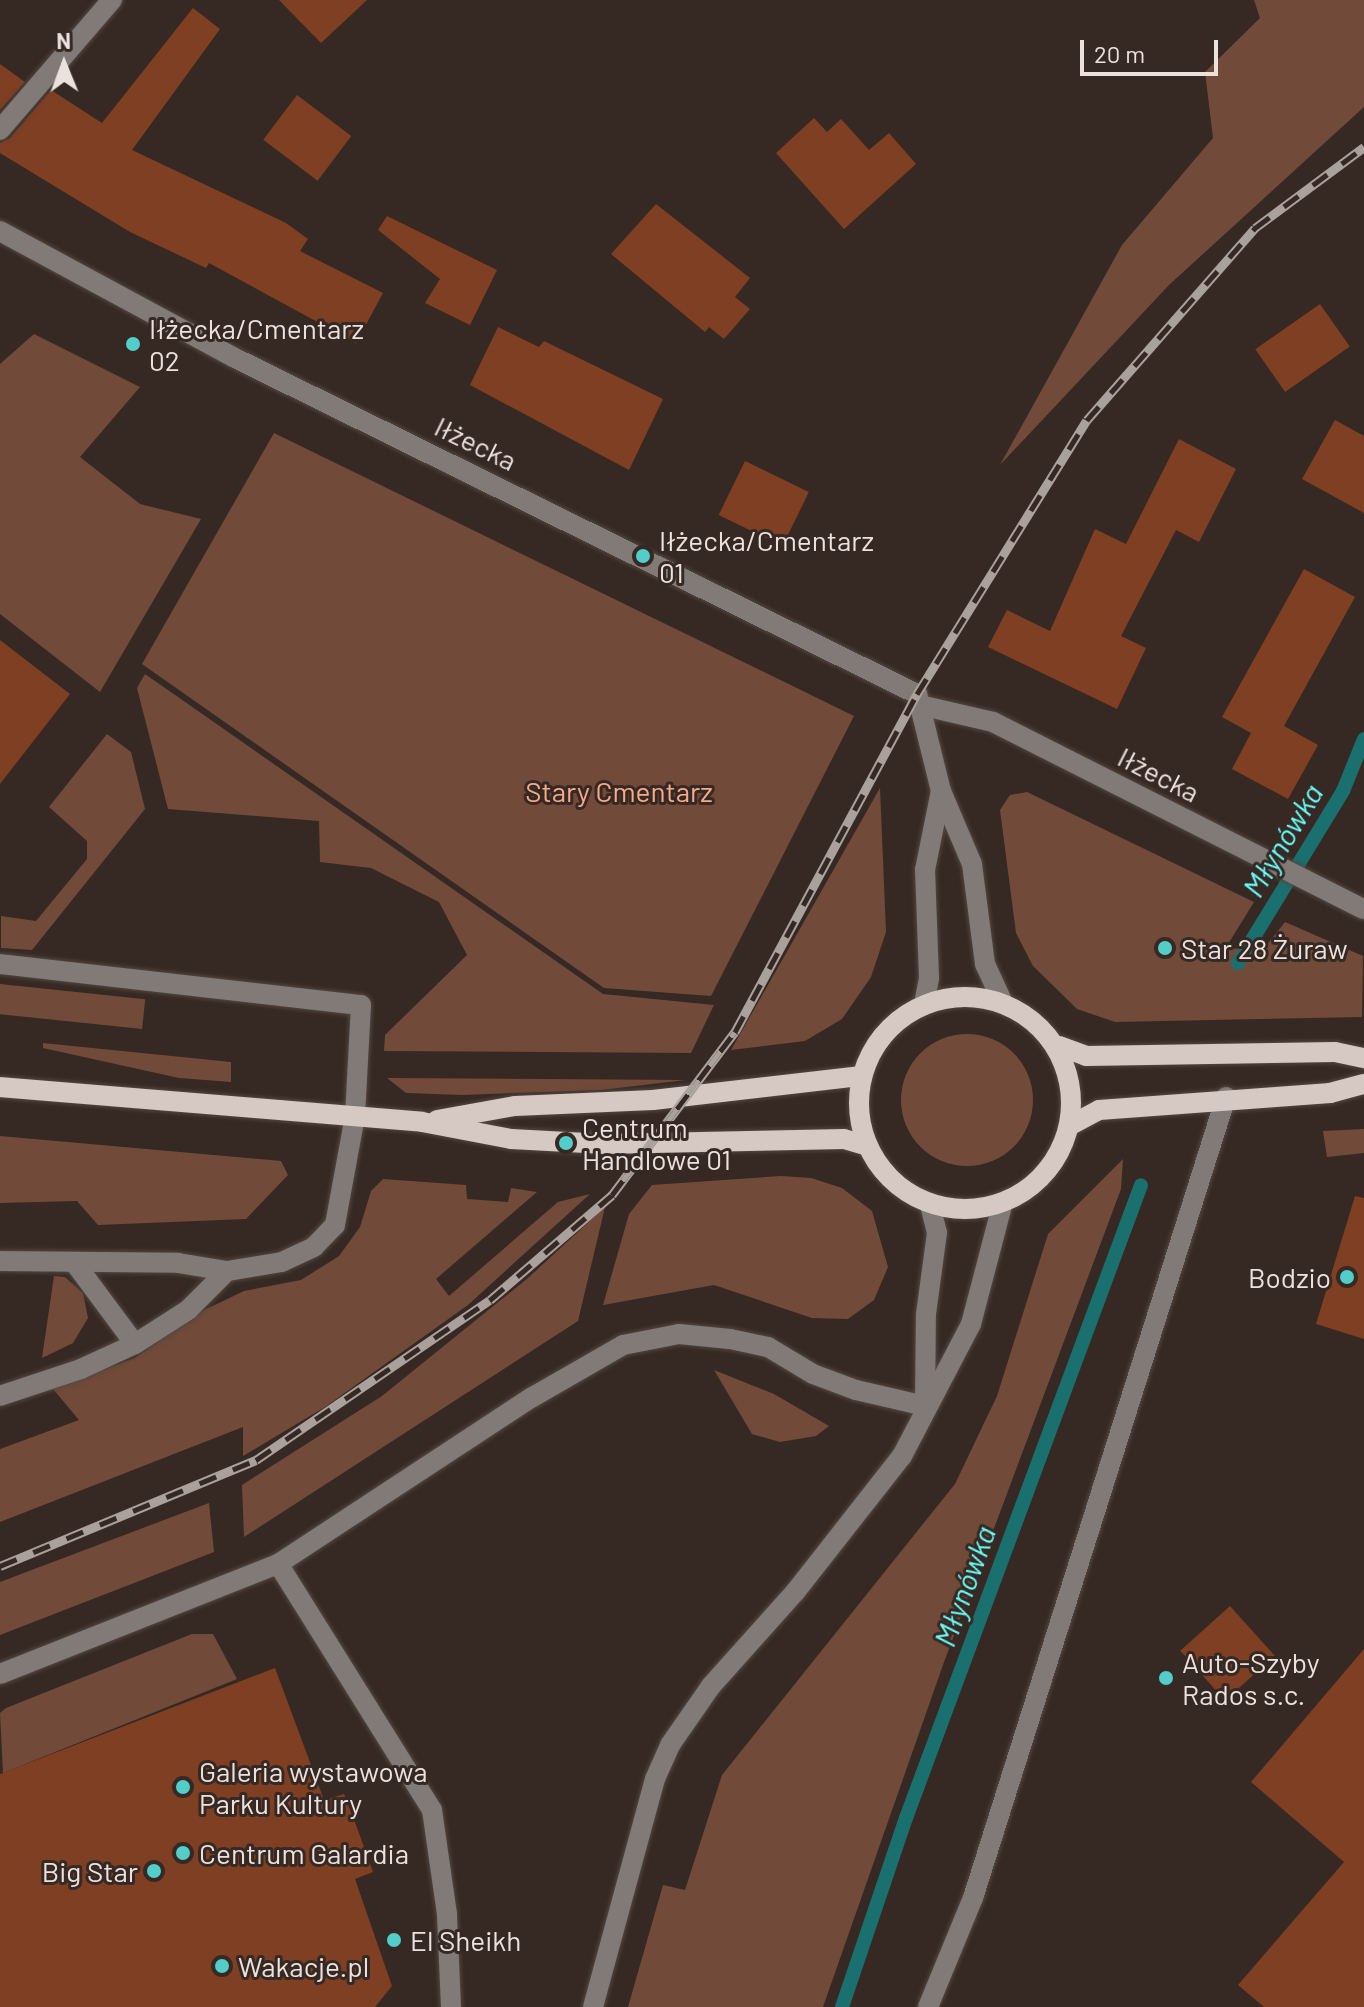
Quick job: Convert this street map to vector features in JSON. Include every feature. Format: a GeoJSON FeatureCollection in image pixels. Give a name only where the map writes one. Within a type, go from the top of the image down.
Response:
{"type":"FeatureCollection","features":[{"type":"Feature","properties":{"kind":"main road"},"geometry":{"type":"LineString","coordinates":[[1059,1046],[1070,1080],[1069,1126],[1041,1174],[1002,1206],[968,1210],[930,1204],[898,1188],[865,1145],[859,1105],[862,1076],[874,1050],[900,1021],[924,1004],[952,997],[1002,1001],[1031,1018],[1059,1046],[1086,1056],[1335,1052],[1364,1058]]}},
{"type":"Feature","properties":{"kind":"main road"},"geometry":{"type":"LineString","coordinates":[[422,1122],[515,1106],[653,1100],[862,1076]]}},
{"type":"Feature","properties":{"kind":"main road"},"geometry":{"type":"LineString","coordinates":[[1069,1126],[1099,1110],[1226,1097],[1330,1093],[1364,1084]]}},
{"type":"Feature","properties":{"kind":"main road"},"geometry":{"type":"LineString","coordinates":[[0,1087],[422,1122],[511,1139],[566,1143],[844,1139],[865,1145]]}},
{"type":"Feature","properties":{"kind":"street"},"geometry":{"type":"LineString","coordinates":[[0,130],[112,0]]}},
{"type":"Feature","properties":{"kind":"street","name":"Iłżecka"},"geometry":{"type":"LineString","coordinates":[[0,231],[233,357],[907,686],[924,706],[993,722],[1364,909]]}},
{"type":"Feature","properties":{"kind":"street"},"geometry":{"type":"LineString","coordinates":[[924,706],[941,791],[972,864],[985,964],[1002,1001]]}},
{"type":"Feature","properties":{"kind":"street"},"geometry":{"type":"LineString","coordinates":[[924,1004],[929,978],[925,870],[941,791]]}},
{"type":"Feature","properties":{"kind":"street"},"geometry":{"type":"LineString","coordinates":[[0,964],[361,1005],[355,1116],[335,1225],[314,1247],[282,1262],[227,1271],[178,1263],[0,1261]]}},
{"type":"Feature","properties":{"kind":"street"},"geometry":{"type":"LineString","coordinates":[[928,2007],[973,1898],[1226,1097]]}},
{"type":"Feature","properties":{"kind":"street"},"geometry":{"type":"LineString","coordinates":[[925,1406],[926,1314],[937,1233],[930,1204]]}},
{"type":"Feature","properties":{"kind":"street"},"geometry":{"type":"LineString","coordinates":[[593,2007],[655,1779],[670,1745],[711,1686],[796,1591],[902,1456],[925,1406],[971,1324],[1002,1206]]}},
{"type":"Feature","properties":{"kind":"street"},"geometry":{"type":"LineString","coordinates":[[74,1262],[135,1344]]}},
{"type":"Feature","properties":{"kind":"street"},"geometry":{"type":"LineString","coordinates":[[0,1396],[135,1344],[188,1310],[227,1271]]}},
{"type":"Feature","properties":{"kind":"street"},"geometry":{"type":"LineString","coordinates":[[0,1674],[278,1564],[531,1398],[623,1345],[679,1334],[768,1347],[813,1374],[856,1390],[925,1406]]}},
{"type":"Feature","properties":{"kind":"street"},"geometry":{"type":"LineString","coordinates":[[278,1564],[432,1810],[447,1914],[451,2007]]}},
{"type":"Feature","properties":{"kind":"green space"},"geometry":{"type":"Polygon","coordinates":[[[1254,0],[1364,0],[1364,107],[1169,285],[1000,465],[1122,245],[1213,138],[1205,72],[1260,18],[1254,0]]]}},
{"type":"Feature","properties":{"kind":"green space"},"geometry":{"type":"Polygon","coordinates":[[[34,334],[140,387],[80,457],[140,504],[201,519],[100,692],[0,614],[0,364],[34,334]]]}},
{"type":"Feature","properties":{"kind":"green space","name":"Stary Cmentarz"},"geometry":{"type":"Polygon","coordinates":[[[274,433],[854,716],[711,996],[604,988],[142,664],[274,433]]]}},
{"type":"Feature","properties":{"kind":"green space"},"geometry":{"type":"Polygon","coordinates":[[[145,674],[603,994],[714,1005],[691,1053],[384,1051],[385,1035],[467,955],[439,902],[371,868],[320,862],[319,821],[168,809],[137,688],[145,674]]]}},
{"type":"Feature","properties":{"kind":"green space"},"geometry":{"type":"Polygon","coordinates":[[[107,734],[131,752],[145,809],[32,950],[1,948],[1,916],[36,921],[87,859],[87,841],[49,807],[107,734]]]}},
{"type":"Feature","properties":{"kind":"green space"},"geometry":{"type":"Polygon","coordinates":[[[880,788],[886,932],[871,977],[842,1019],[805,1041],[731,1050],[880,788]]]}},
{"type":"Feature","properties":{"kind":"green space"},"geometry":{"type":"Polygon","coordinates":[[[1027,792],[1254,902],[1225,949],[1265,947],[1285,922],[1363,956],[1362,1017],[1115,1022],[1077,1009],[1033,966],[1016,933],[1000,810],[1010,795],[1027,792]]]}},
{"type":"Feature","properties":{"kind":"green space"},"geometry":{"type":"Polygon","coordinates":[[[0,984],[145,999],[142,1029],[0,1014],[0,984]]]}},
{"type":"Feature","properties":{"kind":"green space"},"geometry":{"type":"Polygon","coordinates":[[[967,1034],[992,1039],[1014,1053],[1028,1075],[1033,1100],[1028,1125],[1014,1147],[992,1161],[967,1166],[942,1161],[920,1147],[906,1125],[901,1100],[906,1075],[920,1053],[942,1039],[967,1034]]]}},
{"type":"Feature","properties":{"kind":"green space"},"geometry":{"type":"Polygon","coordinates":[[[43,1043],[231,1062],[231,1082],[179,1078],[43,1048],[43,1043]]]}},
{"type":"Feature","properties":{"kind":"green space"},"geometry":{"type":"Polygon","coordinates":[[[387,1078],[686,1080],[601,1090],[462,1095],[406,1093],[387,1078]]]}},
{"type":"Feature","properties":{"kind":"green space"},"geometry":{"type":"Polygon","coordinates":[[[1364,1129],[1364,1153],[1327,1157],[1323,1131],[1364,1129]]]}},
{"type":"Feature","properties":{"kind":"green space"},"geometry":{"type":"Polygon","coordinates":[[[0,1136],[281,1161],[288,1175],[246,1219],[98,1225],[77,1201],[0,1203],[0,1136]]]}},
{"type":"Feature","properties":{"kind":"green space"},"geometry":{"type":"Polygon","coordinates":[[[1123,1159],[1121,1189],[944,1662],[823,2007],[628,2007],[663,1885],[685,1890],[722,1775],[955,1484],[997,1396],[1048,1234],[1123,1159]]]}},
{"type":"Feature","properties":{"kind":"green space"},"geometry":{"type":"Polygon","coordinates":[[[781,1176],[811,1178],[842,1188],[872,1211],[888,1267],[874,1300],[848,1319],[812,1318],[714,1285],[603,1305],[629,1214],[652,1185],[781,1176]]]}},
{"type":"Feature","properties":{"kind":"green space"},"geometry":{"type":"Polygon","coordinates":[[[383,1179],[466,1185],[467,1199],[508,1202],[511,1188],[537,1192],[436,1279],[449,1296],[558,1202],[590,1194],[468,1305],[325,1407],[243,1456],[243,1427],[0,1522],[0,1449],[79,1420],[53,1389],[135,1358],[200,1312],[244,1291],[301,1280],[339,1256],[360,1227],[371,1191],[383,1179]]]}},
{"type":"Feature","properties":{"kind":"green space"},"geometry":{"type":"Polygon","coordinates":[[[605,1207],[578,1321],[244,1537],[242,1485],[382,1396],[528,1278],[605,1207]]]}},
{"type":"Feature","properties":{"kind":"green space"},"geometry":{"type":"Polygon","coordinates":[[[54,1276],[65,1277],[83,1293],[88,1318],[73,1343],[42,1358],[54,1276]]]}},
{"type":"Feature","properties":{"kind":"green space"},"geometry":{"type":"Polygon","coordinates":[[[714,1370],[774,1394],[829,1426],[816,1436],[780,1442],[752,1434],[714,1370]]]}},
{"type":"Feature","properties":{"kind":"green space"},"geometry":{"type":"Polygon","coordinates":[[[209,1503],[214,1552],[0,1635],[0,1582],[209,1503]]]}},
{"type":"Feature","properties":{"kind":"green space"},"geometry":{"type":"Polygon","coordinates":[[[192,1634],[213,1634],[237,1679],[3,1773],[0,1713],[6,1708],[192,1634]]]}},
{"type":"Feature","properties":{"kind":"building"},"geometry":{"type":"Polygon","coordinates":[[[279,0],[367,0],[321,43],[279,0]]]}},
{"type":"Feature","properties":{"kind":"building"},"geometry":{"type":"Polygon","coordinates":[[[193,8],[220,29],[132,150],[286,223],[308,239],[300,251],[383,293],[356,343],[209,263],[206,268],[130,232],[0,153],[0,143],[10,138],[51,90],[102,123],[193,8]]]}},
{"type":"Feature","properties":{"kind":"building"},"geometry":{"type":"Polygon","coordinates":[[[0,64],[25,82],[0,110],[0,64]]]}},
{"type":"Feature","properties":{"kind":"building"},"geometry":{"type":"Polygon","coordinates":[[[297,95],[351,136],[318,181],[263,140],[297,95]]]}},
{"type":"Feature","properties":{"kind":"building"},"geometry":{"type":"Polygon","coordinates":[[[814,118],[827,132],[841,119],[869,150],[889,133],[916,164],[844,229],[776,153],[814,118]]]}},
{"type":"Feature","properties":{"kind":"building"},"geometry":{"type":"Polygon","coordinates":[[[656,204],[750,278],[735,297],[750,309],[724,339],[709,327],[705,332],[611,254],[656,204]]]}},
{"type":"Feature","properties":{"kind":"building"},"geometry":{"type":"Polygon","coordinates":[[[387,216],[497,270],[470,325],[425,303],[440,279],[378,230],[387,216]]]}},
{"type":"Feature","properties":{"kind":"building"},"geometry":{"type":"Polygon","coordinates":[[[1320,304],[1350,347],[1285,392],[1255,349],[1320,304]]]}},
{"type":"Feature","properties":{"kind":"building"},"geometry":{"type":"Polygon","coordinates":[[[498,327],[539,347],[544,341],[663,399],[629,470],[470,385],[498,327]]]}},
{"type":"Feature","properties":{"kind":"building"},"geometry":{"type":"Polygon","coordinates":[[[1335,420],[1364,436],[1364,513],[1302,479],[1335,420]]]}},
{"type":"Feature","properties":{"kind":"building"},"geometry":{"type":"Polygon","coordinates":[[[1179,439],[1236,469],[1199,542],[1176,530],[1121,636],[1146,648],[1117,709],[988,647],[1007,610],[1050,631],[1095,529],[1126,544],[1179,439]]]}},
{"type":"Feature","properties":{"kind":"building"},"geometry":{"type":"Polygon","coordinates":[[[745,461],[809,492],[783,546],[719,515],[745,461]]]}},
{"type":"Feature","properties":{"kind":"building"},"geometry":{"type":"Polygon","coordinates":[[[1304,569],[1355,597],[1284,726],[1318,745],[1288,799],[1232,769],[1251,733],[1222,717],[1304,569]]]}},
{"type":"Feature","properties":{"kind":"building"},"geometry":{"type":"Polygon","coordinates":[[[0,640],[70,694],[0,784],[0,640]]]}},
{"type":"Feature","properties":{"kind":"building","name":"Bodzio"},"geometry":{"type":"Polygon","coordinates":[[[1355,1196],[1364,1198],[1364,1339],[1316,1324],[1355,1196]]]}},
{"type":"Feature","properties":{"kind":"building"},"geometry":{"type":"Polygon","coordinates":[[[1230,1606],[1275,1656],[1225,1701],[1180,1651],[1230,1606]]]}},
{"type":"Feature","properties":{"kind":"building"},"geometry":{"type":"Polygon","coordinates":[[[1364,1649],[1364,2007],[1264,2007],[1238,1985],[1344,1862],[1251,1782],[1364,1649]]]}},
{"type":"Feature","properties":{"kind":"building","name":"Centrum Galardia"},"geometry":{"type":"Polygon","coordinates":[[[275,1668],[324,1800],[344,1794],[373,1872],[355,1879],[392,1986],[375,2007],[0,2007],[0,1774],[275,1668]]]}},
{"type":"Feature","properties":{"kind":"waterway","name":"Młynówka"},"geometry":{"type":"LineString","coordinates":[[1238,963],[1343,791],[1364,739]]}},
{"type":"Feature","properties":{"kind":"waterway","name":"Młynówka"},"geometry":{"type":"LineString","coordinates":[[842,2007],[906,1818],[1141,1185]]}},
{"type":"Feature","properties":{"kind":"railway"},"geometry":{"type":"LineString","coordinates":[[0,1566],[256,1460],[490,1300],[612,1195],[735,1032],[917,694],[1087,420],[1255,228],[1364,147]]}},
{"type":"Feature","properties":{"kind":"place","name":"Iłżecka/Cmentarz 02"},"geometry":{"type":"Point","coordinates":[133,344]}},
{"type":"Feature","properties":{"kind":"place","name":"Iłżecka/Cmentarz 01"},"geometry":{"type":"Point","coordinates":[643,556]}},
{"type":"Feature","properties":{"kind":"place","name":"Star 28 Żuraw"},"geometry":{"type":"Point","coordinates":[1165,948]}},
{"type":"Feature","properties":{"kind":"place","name":"Centrum Handlowe 01"},"geometry":{"type":"Point","coordinates":[566,1143]}},
{"type":"Feature","properties":{"kind":"place","name":"Bodzio"},"geometry":{"type":"Point","coordinates":[1347,1277]}},
{"type":"Feature","properties":{"kind":"place","name":"Auto-Szyby Rados s.c."},"geometry":{"type":"Point","coordinates":[1166,1678]}},
{"type":"Feature","properties":{"kind":"place","name":"Galeria wystawowa Parku Kultury"},"geometry":{"type":"Point","coordinates":[183,1787]}},
{"type":"Feature","properties":{"kind":"place","name":"Centrum Galardia"},"geometry":{"type":"Point","coordinates":[183,1853]}},
{"type":"Feature","properties":{"kind":"place","name":"Big Star"},"geometry":{"type":"Point","coordinates":[154,1871]}},
{"type":"Feature","properties":{"kind":"place","name":"El Sheikh"},"geometry":{"type":"Point","coordinates":[394,1940]}},
{"type":"Feature","properties":{"kind":"place","name":"Wakacje.pl"},"geometry":{"type":"Point","coordinates":[222,1966]}}]}
